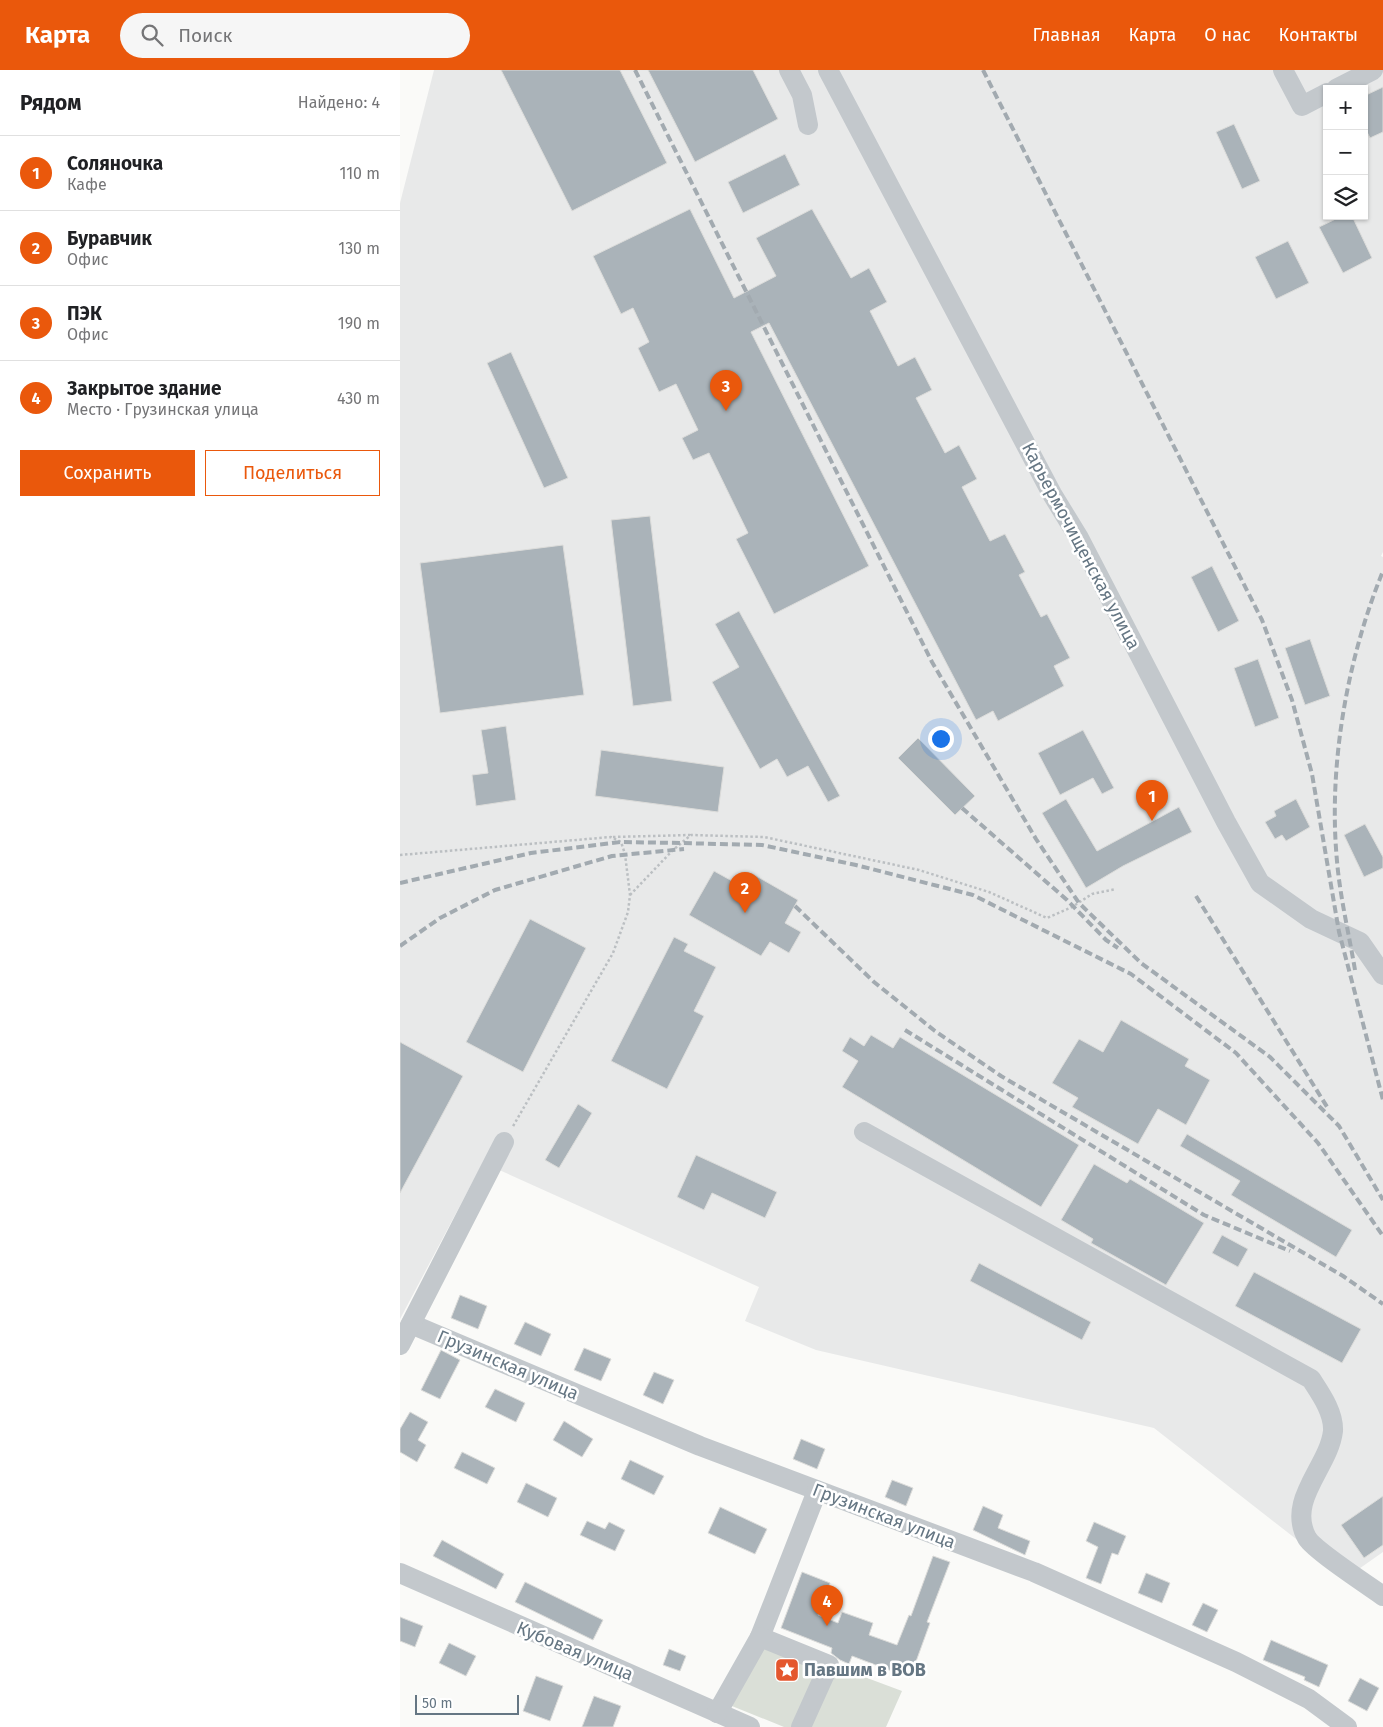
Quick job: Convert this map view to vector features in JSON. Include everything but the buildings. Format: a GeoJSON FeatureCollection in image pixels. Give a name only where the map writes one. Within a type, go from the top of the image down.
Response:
{"type":"FeatureCollection","features":[{"type":"Feature","properties":{"kind":"street"},"geometry":{"type":"LineString","coordinates":[[789,70],[802,95],[808,124]]}},
{"type":"Feature","properties":{"kind":"street","name":"Карьермочищенская улица"},"geometry":{"type":"LineString","coordinates":[[828,70],[1052,494],[1079,538],[1226,822],[1260,883],[1311,919],[1360,942],[1383,974]]}},
{"type":"Feature","properties":{"kind":"street"},"geometry":{"type":"LineString","coordinates":[[1282,70],[1302,106],[1323,95]]}},
{"type":"Feature","properties":{"kind":"street"},"geometry":{"type":"LineString","coordinates":[[1344,85],[1373,70]]}},
{"type":"Feature","properties":{"kind":"street"},"geometry":{"type":"LineString","coordinates":[[864,1132],[1311,1378],[1327,1405],[1333,1430],[1323,1463],[1305,1494],[1302,1521],[1308,1539],[1383,1596]]}},
{"type":"Feature","properties":{"kind":"street"},"geometry":{"type":"LineString","coordinates":[[400,1345],[504,1142]]}},
{"type":"Feature","properties":{"kind":"street","name":"Грузинская улица"},"geometry":{"type":"LineString","coordinates":[[411,1324],[700,1446],[1034,1572],[1146,1620],[1309,1699],[1347,1727]]}},
{"type":"Feature","properties":{"kind":"street"},"geometry":{"type":"LineString","coordinates":[[718,1713],[760,1637],[817,1491]]}},
{"type":"Feature","properties":{"kind":"street","name":"Кубовая улица"},"geometry":{"type":"LineString","coordinates":[[400,1573],[750,1727]]}},
{"type":"Feature","properties":{"kind":"street"},"geometry":{"type":"LineString","coordinates":[[760,1637],[829,1665],[801,1727]]}},
{"type":"Feature","properties":{"kind":"path"},"geometry":{"type":"LineString","coordinates":[[630,895],[673,850],[691,835]]}},
{"type":"Feature","properties":{"kind":"path"},"geometry":{"type":"LineString","coordinates":[[400,855],[611,838],[691,835],[764,837],[919,870],[989,892],[1047,918],[1092,894],[1116,888]]}},
{"type":"Feature","properties":{"kind":"path"},"geometry":{"type":"LineString","coordinates":[[504,1142],[613,952],[628,912],[630,895],[623,848],[621,842],[611,838]]}},
{"type":"Feature","properties":{"kind":"shaded area"},"geometry":{"type":"Polygon","coordinates":[[[434,70],[1383,70],[1383,552],[1381,556],[1383,557],[1383,1552],[1346,1578],[1154,1428],[816,1350],[745,1321],[759,1287],[497,1169],[481,1166],[400,1319],[400,203],[434,70]]]}},
{"type":"Feature","properties":{"kind":"shaded area"},"geometry":{"type":"Polygon","coordinates":[[[765,1635],[835,1666],[902,1691],[886,1727],[784,1727],[727,1704],[765,1635]]]}},
{"type":"Feature","properties":{"kind":"railway"},"geometry":{"type":"LineString","coordinates":[[635,70],[932,662],[1036,839],[1079,903],[1141,963],[1270,1057],[1339,1126],[1383,1200]]}},
{"type":"Feature","properties":{"kind":"railway"},"geometry":{"type":"LineString","coordinates":[[983,70],[1262,620],[1292,700],[1312,774],[1339,932],[1383,1100]]}},
{"type":"Feature","properties":{"kind":"railway"},"geometry":{"type":"LineString","coordinates":[[1355,970],[1338,875],[1335,788],[1343,713],[1350,676],[1359,640],[1383,571]]}},
{"type":"Feature","properties":{"kind":"railway"},"geometry":{"type":"LineString","coordinates":[[962,808],[1067,900],[1106,940],[1118,948]]}},
{"type":"Feature","properties":{"kind":"railway"},"geometry":{"type":"LineString","coordinates":[[400,883],[531,853],[621,842],[680,843],[762,845],[856,865],[973,895],[1131,974],[1236,1053],[1318,1143],[1383,1236]]}},
{"type":"Feature","properties":{"kind":"railway"},"geometry":{"type":"LineString","coordinates":[[400,946],[440,918],[495,890],[612,856],[684,849]]}},
{"type":"Feature","properties":{"kind":"railway"},"geometry":{"type":"LineString","coordinates":[[1196,896],[1329,1110]]}},
{"type":"Feature","properties":{"kind":"railway"},"geometry":{"type":"LineString","coordinates":[[795,906],[874,982],[935,1031],[1001,1076],[1343,1276],[1383,1304]]}},
{"type":"Feature","properties":{"kind":"railway"},"geometry":{"type":"LineString","coordinates":[[905,1030],[1204,1215],[1290,1251]]}},
{"type":"Feature","properties":{"kind":"place","name":"ПЭК"},"geometry":{"type":"Point","coordinates":[726,411]}},
{"type":"Feature","properties":{"kind":"place","name":"Соляночка"},"geometry":{"type":"Point","coordinates":[1152,821]}},
{"type":"Feature","properties":{"kind":"place","name":"Буравчик"},"geometry":{"type":"Point","coordinates":[745,913]}},
{"type":"Feature","properties":{"kind":"place","name":"Закрытое здание"},"geometry":{"type":"Point","coordinates":[827,1626]}},
{"type":"Feature","properties":{"kind":"place","name":"Павшим в ВОВ"},"geometry":{"type":"Point","coordinates":[787,1670]}}]}
